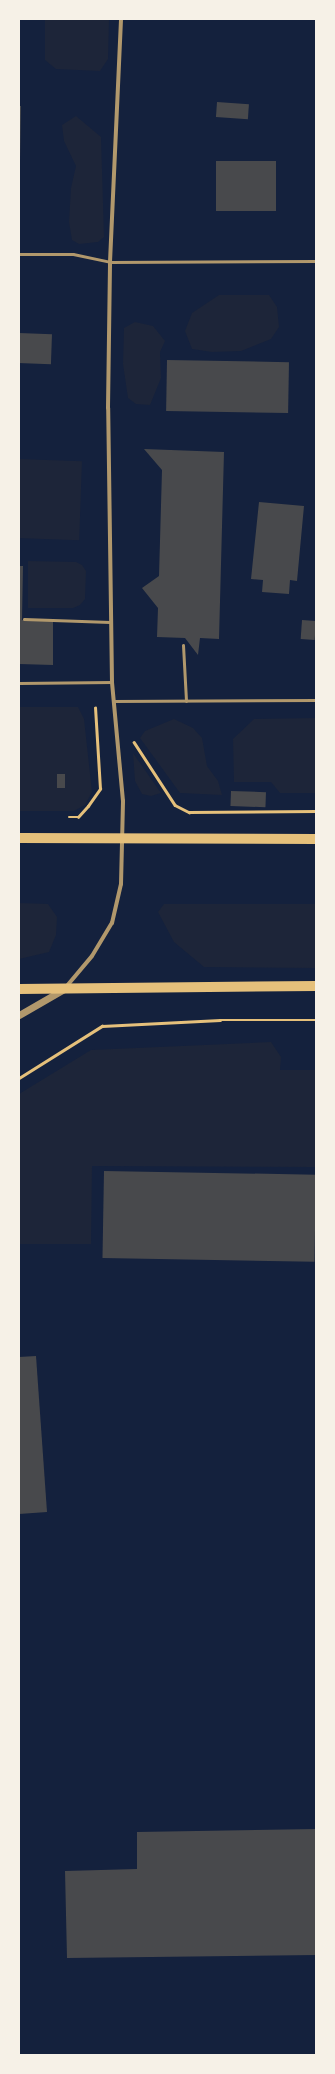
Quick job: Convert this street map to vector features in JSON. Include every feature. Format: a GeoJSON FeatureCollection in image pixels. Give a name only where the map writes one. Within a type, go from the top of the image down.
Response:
{"type":"FeatureCollection","features":[{"type":"Feature","properties":{"kind":"main road"},"geometry":{"type":"LineString","coordinates":[[19,838],[316,839]]}},
{"type":"Feature","properties":{"kind":"main road"},"geometry":{"type":"LineString","coordinates":[[19,989],[316,986]]}},
{"type":"Feature","properties":{"kind":"street"},"geometry":{"type":"LineString","coordinates":[[19,1015],[64,989],[92,956],[112,923],[121,884],[123,801],[112,682],[108,408],[110,262],[121,19]]}},
{"type":"Feature","properties":{"kind":"lane"},"geometry":{"type":"LineString","coordinates":[[19,254],[74,254],[110,262],[316,261]]}},
{"type":"Feature","properties":{"kind":"lane"},"geometry":{"type":"LineString","coordinates":[[24,619],[110,622]]}},
{"type":"Feature","properties":{"kind":"lane"},"geometry":{"type":"LineString","coordinates":[[183,645],[186,701]]}},
{"type":"Feature","properties":{"kind":"lane"},"geometry":{"type":"LineString","coordinates":[[19,683],[112,682]]}},
{"type":"Feature","properties":{"kind":"lane"},"geometry":{"type":"LineString","coordinates":[[113,701],[316,700]]}},
{"type":"Feature","properties":{"kind":"path"},"geometry":{"type":"LineString","coordinates":[[64,818],[78,817],[100,789],[95,708]]}},
{"type":"Feature","properties":{"kind":"path"},"geometry":{"type":"LineString","coordinates":[[97,741],[132,739],[175,805],[189,812],[316,811]]}},
{"type":"Feature","properties":{"kind":"path"},"geometry":{"type":"LineString","coordinates":[[19,1078],[102,1026],[220,1020],[316,1020]]}},
{"type":"Feature","properties":{"kind":"shaded area"},"geometry":{"type":"Polygon","coordinates":[[[45,19],[109,19],[108,59],[100,71],[56,69],[45,60],[45,19]]]}},
{"type":"Feature","properties":{"kind":"shaded area"},"geometry":{"type":"Polygon","coordinates":[[[76,116],[101,137],[104,237],[98,242],[79,244],[72,240],[69,222],[71,188],[76,166],[64,141],[62,125],[76,116]]]}},
{"type":"Feature","properties":{"kind":"shaded area"},"geometry":{"type":"Polygon","coordinates":[[[219,295],[269,295],[277,307],[279,327],[271,339],[241,351],[212,352],[192,349],[185,331],[192,313],[219,295]]]}},
{"type":"Feature","properties":{"kind":"shaded area"},"geometry":{"type":"Polygon","coordinates":[[[135,322],[153,326],[165,341],[160,352],[161,378],[150,405],[136,404],[128,398],[123,364],[124,328],[135,322]]]}},
{"type":"Feature","properties":{"kind":"shaded area"},"geometry":{"type":"Polygon","coordinates":[[[19,459],[82,461],[79,540],[19,538],[19,459]]]}},
{"type":"Feature","properties":{"kind":"shaded area"},"geometry":{"type":"Polygon","coordinates":[[[28,561],[76,562],[82,565],[86,571],[85,599],[80,605],[73,608],[28,608],[28,561]]]}},
{"type":"Feature","properties":{"kind":"shaded area"},"geometry":{"type":"Polygon","coordinates":[[[19,707],[78,707],[84,719],[92,792],[85,805],[74,811],[19,811],[19,707]]]}},
{"type":"Feature","properties":{"kind":"shaded area"},"geometry":{"type":"Polygon","coordinates":[[[316,718],[316,793],[280,793],[271,782],[234,782],[233,739],[254,719],[316,718]]]}},
{"type":"Feature","properties":{"kind":"shaded area"},"geometry":{"type":"Polygon","coordinates":[[[174,719],[193,728],[202,738],[207,766],[218,781],[222,795],[180,793],[140,738],[145,731],[174,719]]]}},
{"type":"Feature","properties":{"kind":"shaded area"},"geometry":{"type":"Polygon","coordinates":[[[133,753],[161,793],[151,796],[142,794],[135,781],[133,753]]]}},
{"type":"Feature","properties":{"kind":"shaded area"},"geometry":{"type":"Polygon","coordinates":[[[19,903],[48,904],[57,917],[56,935],[49,952],[19,959],[19,903]]]}},
{"type":"Feature","properties":{"kind":"shaded area"},"geometry":{"type":"Polygon","coordinates":[[[164,904],[316,904],[316,968],[204,967],[174,942],[158,912],[164,904]]]}},
{"type":"Feature","properties":{"kind":"shaded area"},"geometry":{"type":"Polygon","coordinates":[[[271,1042],[281,1057],[280,1070],[316,1070],[316,1167],[92,1166],[91,1244],[19,1244],[19,1094],[91,1050],[271,1042]]]}},
{"type":"Feature","properties":{"kind":"building"},"geometry":{"type":"Polygon","coordinates":[[[217,102],[249,104],[248,119],[216,117],[217,102]]]}},
{"type":"Feature","properties":{"kind":"building"},"geometry":{"type":"Polygon","coordinates":[[[19,106],[21,106],[20,161],[19,161],[19,106]]]}},
{"type":"Feature","properties":{"kind":"building"},"geometry":{"type":"Polygon","coordinates":[[[216,161],[276,161],[276,211],[216,211],[216,161]]]}},
{"type":"Feature","properties":{"kind":"building"},"geometry":{"type":"Polygon","coordinates":[[[19,333],[52,334],[51,364],[19,363],[19,333]]]}},
{"type":"Feature","properties":{"kind":"building"},"geometry":{"type":"Polygon","coordinates":[[[167,360],[289,362],[288,413],[166,411],[167,360]]]}},
{"type":"Feature","properties":{"kind":"building"},"geometry":{"type":"Polygon","coordinates":[[[144,449],[224,452],[219,639],[200,638],[198,655],[185,638],[157,637],[158,608],[142,588],[159,576],[162,470],[144,449]]]}},
{"type":"Feature","properties":{"kind":"building"},"geometry":{"type":"Polygon","coordinates":[[[259,502],[304,506],[297,581],[290,580],[289,594],[262,592],[263,580],[251,579],[259,502]]]}},
{"type":"Feature","properties":{"kind":"building"},"geometry":{"type":"Polygon","coordinates":[[[19,566],[23,566],[22,620],[53,621],[53,665],[19,664],[19,566]]]}},
{"type":"Feature","properties":{"kind":"building"},"geometry":{"type":"Polygon","coordinates":[[[302,620],[316,621],[315,640],[301,639],[302,620]]]}},
{"type":"Feature","properties":{"kind":"building"},"geometry":{"type":"Polygon","coordinates":[[[57,774],[65,774],[65,788],[57,788],[57,774]]]}},
{"type":"Feature","properties":{"kind":"building"},"geometry":{"type":"Polygon","coordinates":[[[231,791],[266,792],[265,807],[230,806],[231,791]]]}},
{"type":"Feature","properties":{"kind":"building"},"geometry":{"type":"Polygon","coordinates":[[[104,1171],[316,1175],[314,1262],[102,1258],[104,1171]]]}},
{"type":"Feature","properties":{"kind":"building"},"geometry":{"type":"Polygon","coordinates":[[[36,1356],[47,1512],[19,1514],[19,1357],[36,1356]]]}},
{"type":"Feature","properties":{"kind":"building"},"geometry":{"type":"Polygon","coordinates":[[[316,1829],[316,1955],[67,1958],[65,1871],[137,1869],[137,1832],[316,1829]]]}}]}
